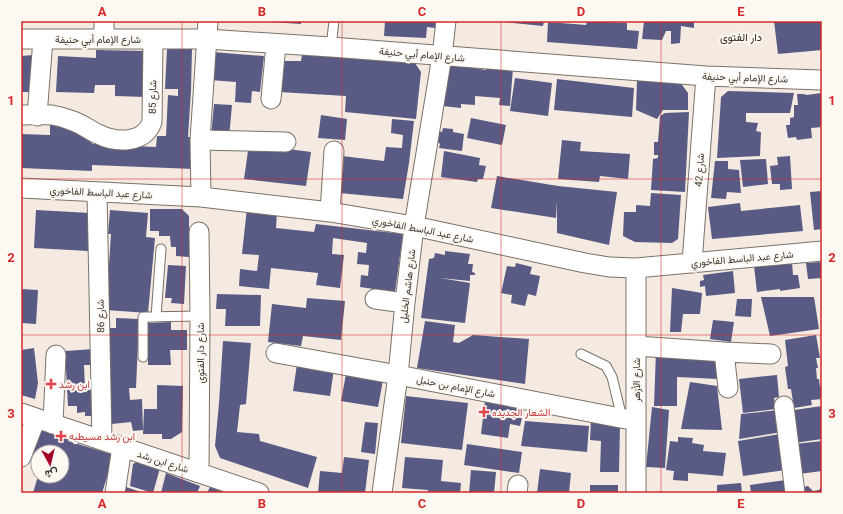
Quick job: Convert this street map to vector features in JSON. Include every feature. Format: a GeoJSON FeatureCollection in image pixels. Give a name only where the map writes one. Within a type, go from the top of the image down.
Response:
{"type":"FeatureCollection","features":[{"type":"Feature","properties":{"kind":"street","name":"شارع هاشم الخليل"},"geometry":{"type":"LineString","coordinates":[[382,493],[398,374],[414,226],[442,56],[446,21]]}},
{"type":"Feature","properties":{"kind":"street","name":"شارع الإمام أبي حنيفة"},"geometry":{"type":"LineString","coordinates":[[21,39],[43,39],[104,30],[153,39],[208,30],[276,44],[706,76],[822,80]]}},
{"type":"Feature","properties":{"kind":"street"},"geometry":{"type":"LineString","coordinates":[[201,197],[200,140],[208,30]]}},
{"type":"Feature","properties":{"kind":"street","name":"شارع 85"},"geometry":{"type":"LineString","coordinates":[[43,39],[29,115],[53,115],[79,123],[98,135],[110,139],[122,140],[133,139],[142,135],[149,129],[152,122],[153,39]]}},
{"type":"Feature","properties":{"kind":"street"},"geometry":{"type":"LineString","coordinates":[[271,99],[276,44]]}},
{"type":"Feature","properties":{"kind":"street","name":"شارع 42"},"geometry":{"type":"LineString","coordinates":[[692,263],[706,76]]}},
{"type":"Feature","properties":{"kind":"street"},"geometry":{"type":"LineString","coordinates":[[200,140],[286,142]]}},
{"type":"Feature","properties":{"kind":"street"},"geometry":{"type":"LineString","coordinates":[[330,212],[334,151]]}},
{"type":"Feature","properties":{"kind":"street","name":"شارع عبد الباسط الفاخوري"},"geometry":{"type":"LineString","coordinates":[[21,188],[201,197],[330,212],[414,226],[586,263],[609,266],[636,268],[822,251]]}},
{"type":"Feature","properties":{"kind":"street","name":"شارع 86"},"geometry":{"type":"LineString","coordinates":[[97,192],[102,440]]}},
{"type":"Feature","properties":{"kind":"street","name":"شارع دار الفتوى"},"geometry":{"type":"LineString","coordinates":[[199,232],[199,473]]}},
{"type":"Feature","properties":{"kind":"street","name":"شارع الأزهر"},"geometry":{"type":"LineString","coordinates":[[636,268],[636,346],[629,419],[636,493]]}},
{"type":"Feature","properties":{"kind":"street"},"geometry":{"type":"LineString","coordinates":[[375,299],[405,303]]}},
{"type":"Feature","properties":{"kind":"street"},"geometry":{"type":"LineString","coordinates":[[636,346],[771,354]]}},
{"type":"Feature","properties":{"kind":"street"},"geometry":{"type":"LineString","coordinates":[[724,352],[728,388]]}},
{"type":"Feature","properties":{"kind":"street","name":"شارع الإمام بن حنبل"},"geometry":{"type":"LineString","coordinates":[[276,353],[398,374],[629,419]]}},
{"type":"Feature","properties":{"kind":"street"},"geometry":{"type":"LineString","coordinates":[[21,457],[37,419],[56,355]]}},
{"type":"Feature","properties":{"kind":"street"},"geometry":{"type":"LineString","coordinates":[[784,406],[795,493]]}},
{"type":"Feature","properties":{"kind":"street","name":"شارع ابن رشد"},"geometry":{"type":"LineString","coordinates":[[37,419],[259,493]]}},
{"type":"Feature","properties":{"kind":"street"},"geometry":{"type":"LineString","coordinates":[[115,493],[122,447]]}},
{"type":"Feature","properties":{"kind":"lane"},"geometry":{"type":"LineString","coordinates":[[331,47],[334,21]]}},
{"type":"Feature","properties":{"kind":"lane"},"geometry":{"type":"LineString","coordinates":[[156,316],[161,249]]}},
{"type":"Feature","properties":{"kind":"lane"},"geometry":{"type":"LineString","coordinates":[[143,357],[143,317],[200,316]]}},
{"type":"Feature","properties":{"kind":"lane"},"geometry":{"type":"LineString","coordinates":[[581,354],[606,366],[629,419]]}},
{"type":"Feature","properties":{"kind":"building"},"geometry":{"type":"Polygon","coordinates":[[[301,21],[301,24],[271,22],[301,21]]]}},
{"type":"Feature","properties":{"kind":"building"},"geometry":{"type":"Polygon","coordinates":[[[385,21],[435,21],[435,28],[427,27],[426,38],[384,36],[385,21]]]}},
{"type":"Feature","properties":{"kind":"building"},"geometry":{"type":"Polygon","coordinates":[[[504,21],[544,21],[543,26],[504,21]]]}},
{"type":"Feature","properties":{"kind":"building"},"geometry":{"type":"Polygon","coordinates":[[[587,21],[627,23],[627,30],[639,31],[637,49],[547,42],[548,22],[586,25],[587,21]]]}},
{"type":"Feature","properties":{"kind":"building"},"geometry":{"type":"Polygon","coordinates":[[[644,21],[694,21],[694,28],[681,26],[680,43],[671,44],[671,31],[666,31],[662,40],[642,39],[644,21]]]}},
{"type":"Feature","properties":{"kind":"building"},"geometry":{"type":"Polygon","coordinates":[[[774,21],[822,21],[822,50],[778,54],[774,21]]]}},
{"type":"Feature","properties":{"kind":"building"},"geometry":{"type":"Polygon","coordinates":[[[167,49],[192,49],[188,137],[195,137],[194,169],[92,165],[92,171],[21,168],[21,134],[50,135],[50,124],[71,125],[93,144],[156,147],[157,136],[166,136],[168,95],[178,96],[178,89],[165,89],[167,49]]]}},
{"type":"Feature","properties":{"kind":"building"},"geometry":{"type":"Polygon","coordinates":[[[96,50],[146,51],[145,97],[115,96],[115,85],[95,85],[94,93],[56,92],[58,56],[96,58],[96,50]]]}},
{"type":"Feature","properties":{"kind":"building"},"geometry":{"type":"Polygon","coordinates":[[[212,52],[264,56],[260,92],[252,91],[251,103],[235,102],[236,82],[210,80],[212,52]]]}},
{"type":"Feature","properties":{"kind":"building"},"geometry":{"type":"Polygon","coordinates":[[[302,54],[415,63],[421,72],[416,119],[345,112],[346,96],[279,92],[281,61],[301,61],[302,54]]]}},
{"type":"Feature","properties":{"kind":"building"},"geometry":{"type":"Polygon","coordinates":[[[34,55],[34,92],[21,92],[21,56],[34,55]]]}},
{"type":"Feature","properties":{"kind":"building"},"geometry":{"type":"Polygon","coordinates":[[[450,64],[486,70],[487,67],[513,68],[510,106],[499,105],[500,98],[475,96],[475,105],[461,104],[461,108],[442,106],[443,91],[446,90],[450,64]]]}},
{"type":"Feature","properties":{"kind":"building"},"geometry":{"type":"Polygon","coordinates":[[[515,78],[552,83],[548,116],[510,111],[515,78]]]}},
{"type":"Feature","properties":{"kind":"building"},"geometry":{"type":"Polygon","coordinates":[[[557,79],[634,88],[632,117],[554,110],[557,79]]]}},
{"type":"Feature","properties":{"kind":"building"},"geometry":{"type":"Polygon","coordinates":[[[637,80],[680,82],[688,93],[688,110],[663,110],[657,119],[636,110],[637,80]]]}},
{"type":"Feature","properties":{"kind":"building"},"geometry":{"type":"Polygon","coordinates":[[[728,91],[794,93],[790,113],[746,113],[746,122],[758,123],[756,131],[761,132],[760,156],[717,158],[721,97],[728,91]]]}},
{"type":"Feature","properties":{"kind":"building"},"geometry":{"type":"Polygon","coordinates":[[[822,93],[822,127],[811,128],[812,138],[797,140],[796,137],[788,138],[786,125],[790,125],[790,118],[794,117],[794,105],[798,105],[797,94],[806,95],[822,93]]]}},
{"type":"Feature","properties":{"kind":"building"},"geometry":{"type":"Polygon","coordinates":[[[214,104],[232,105],[229,138],[211,137],[214,104]]]}},
{"type":"Feature","properties":{"kind":"building"},"geometry":{"type":"Polygon","coordinates":[[[689,112],[685,192],[651,190],[653,159],[658,158],[658,155],[654,155],[654,142],[658,142],[660,116],[665,113],[689,112]]]}},
{"type":"Feature","properties":{"kind":"building"},"geometry":{"type":"Polygon","coordinates":[[[321,115],[347,119],[345,140],[318,138],[321,115]]]}},
{"type":"Feature","properties":{"kind":"building"},"geometry":{"type":"Polygon","coordinates":[[[471,118],[506,125],[502,145],[467,138],[471,118]]]}},
{"type":"Feature","properties":{"kind":"building"},"geometry":{"type":"Polygon","coordinates":[[[392,119],[414,121],[403,199],[339,193],[342,156],[384,161],[386,147],[402,148],[403,135],[391,133],[392,119]]]}},
{"type":"Feature","properties":{"kind":"building"},"geometry":{"type":"Polygon","coordinates":[[[443,128],[453,129],[453,132],[464,134],[462,151],[439,148],[440,144],[437,141],[438,131],[442,132],[443,128]]]}},
{"type":"Feature","properties":{"kind":"building"},"geometry":{"type":"Polygon","coordinates":[[[562,140],[581,142],[580,151],[630,154],[628,179],[600,176],[599,182],[558,179],[562,140]]]}},
{"type":"Feature","properties":{"kind":"building"},"geometry":{"type":"Polygon","coordinates":[[[249,144],[311,152],[306,186],[244,179],[249,144]]]}},
{"type":"Feature","properties":{"kind":"building"},"geometry":{"type":"Polygon","coordinates":[[[444,151],[480,158],[479,165],[486,166],[483,179],[478,179],[477,182],[441,177],[444,151]]]}},
{"type":"Feature","properties":{"kind":"building"},"geometry":{"type":"Polygon","coordinates":[[[790,156],[792,189],[780,190],[780,184],[772,184],[770,166],[778,165],[777,157],[790,156]]]}},
{"type":"Feature","properties":{"kind":"building"},"geometry":{"type":"Polygon","coordinates":[[[766,159],[768,184],[743,187],[740,160],[766,159]]]}},
{"type":"Feature","properties":{"kind":"building"},"geometry":{"type":"Polygon","coordinates":[[[715,161],[728,161],[728,169],[739,170],[741,193],[727,192],[726,199],[711,198],[715,161]]]}},
{"type":"Feature","properties":{"kind":"building"},"geometry":{"type":"Polygon","coordinates":[[[497,176],[558,186],[617,192],[609,245],[557,233],[557,201],[556,218],[491,208],[497,176]]]}},
{"type":"Feature","properties":{"kind":"building"},"geometry":{"type":"Polygon","coordinates":[[[822,191],[822,229],[814,230],[810,192],[822,191]]]}},
{"type":"Feature","properties":{"kind":"building"},"geometry":{"type":"Polygon","coordinates":[[[651,193],[681,195],[678,239],[672,243],[635,242],[623,236],[624,212],[636,212],[636,205],[650,206],[651,193]]]}},
{"type":"Feature","properties":{"kind":"building"},"geometry":{"type":"Polygon","coordinates":[[[740,203],[741,211],[800,205],[803,231],[712,239],[708,207],[740,203]]]}},
{"type":"Feature","properties":{"kind":"building"},"geometry":{"type":"Polygon","coordinates":[[[247,208],[277,212],[276,228],[314,232],[316,224],[403,234],[395,292],[360,287],[361,275],[368,276],[369,265],[357,264],[358,252],[366,253],[367,243],[333,238],[332,254],[344,255],[340,288],[316,285],[318,273],[271,268],[269,289],[239,286],[240,269],[257,271],[259,255],[242,254],[247,208]]]}},
{"type":"Feature","properties":{"kind":"building"},"geometry":{"type":"Polygon","coordinates":[[[150,209],[182,209],[189,216],[189,257],[176,256],[176,247],[171,247],[170,236],[159,236],[159,231],[150,231],[150,209]]]}},
{"type":"Feature","properties":{"kind":"building"},"geometry":{"type":"Polygon","coordinates":[[[36,210],[90,213],[88,251],[34,248],[36,210]]]}},
{"type":"Feature","properties":{"kind":"building"},"geometry":{"type":"Polygon","coordinates":[[[110,210],[148,213],[146,237],[155,238],[148,313],[106,310],[111,234],[108,234],[110,210]]]}},
{"type":"Feature","properties":{"kind":"building"},"geometry":{"type":"Polygon","coordinates":[[[445,251],[470,254],[468,264],[473,264],[472,272],[475,273],[475,275],[470,275],[470,281],[440,278],[470,283],[465,323],[421,318],[429,259],[434,258],[435,253],[445,255],[445,251]]]}},
{"type":"Feature","properties":{"kind":"building"},"geometry":{"type":"Polygon","coordinates":[[[792,262],[793,275],[798,275],[800,288],[757,292],[754,266],[792,262]]]}},
{"type":"Feature","properties":{"kind":"building"},"geometry":{"type":"Polygon","coordinates":[[[822,262],[822,278],[808,279],[806,263],[822,262]]]}},
{"type":"Feature","properties":{"kind":"building"},"geometry":{"type":"Polygon","coordinates":[[[516,263],[532,267],[530,274],[540,276],[536,296],[528,294],[525,306],[511,303],[512,295],[501,293],[507,266],[515,267],[516,263]]]}},
{"type":"Feature","properties":{"kind":"building"},"geometry":{"type":"Polygon","coordinates":[[[168,265],[186,266],[184,304],[171,303],[172,298],[165,298],[168,265]]]}},
{"type":"Feature","properties":{"kind":"building"},"geometry":{"type":"Polygon","coordinates":[[[733,271],[735,293],[706,296],[705,286],[700,287],[700,281],[704,280],[703,275],[733,271]]]}},
{"type":"Feature","properties":{"kind":"building"},"geometry":{"type":"Polygon","coordinates":[[[672,288],[702,293],[700,314],[683,314],[681,332],[670,332],[672,288]]]}},
{"type":"Feature","properties":{"kind":"building"},"geometry":{"type":"Polygon","coordinates":[[[21,289],[38,290],[36,324],[21,323],[21,289]]]}},
{"type":"Feature","properties":{"kind":"building"},"geometry":{"type":"Polygon","coordinates":[[[217,294],[261,295],[260,326],[225,326],[226,309],[216,309],[217,294]]]}},
{"type":"Feature","properties":{"kind":"building"},"geometry":{"type":"Polygon","coordinates":[[[761,297],[814,297],[819,329],[770,336],[761,297]]]}},
{"type":"Feature","properties":{"kind":"building"},"geometry":{"type":"Polygon","coordinates":[[[307,298],[345,301],[341,340],[303,336],[301,346],[268,342],[272,304],[306,308],[307,298]]]}},
{"type":"Feature","properties":{"kind":"building"},"geometry":{"type":"Polygon","coordinates":[[[737,299],[752,299],[751,317],[735,316],[737,299]]]}},
{"type":"Feature","properties":{"kind":"building"},"geometry":{"type":"Polygon","coordinates":[[[116,318],[139,319],[136,388],[129,388],[130,400],[142,399],[143,430],[133,431],[131,422],[112,424],[104,328],[116,328],[116,318]]]}},
{"type":"Feature","properties":{"kind":"building"},"geometry":{"type":"Polygon","coordinates":[[[713,320],[734,322],[731,342],[710,339],[713,320]]]}},
{"type":"Feature","properties":{"kind":"building"},"geometry":{"type":"Polygon","coordinates":[[[425,321],[455,325],[453,342],[459,343],[473,335],[529,339],[525,384],[417,368],[425,321]]]}},
{"type":"Feature","properties":{"kind":"building"},"geometry":{"type":"Polygon","coordinates":[[[171,322],[171,330],[187,330],[187,350],[170,350],[171,365],[148,365],[147,323],[171,322]]]}},
{"type":"Feature","properties":{"kind":"building"},"geometry":{"type":"Polygon","coordinates":[[[816,335],[820,358],[816,358],[818,368],[816,368],[817,379],[819,379],[820,387],[822,386],[822,399],[811,400],[812,405],[794,408],[791,389],[788,389],[785,367],[788,366],[785,340],[816,335]]]}},
{"type":"Feature","properties":{"kind":"building"},"geometry":{"type":"Polygon","coordinates":[[[223,341],[251,343],[246,404],[240,405],[237,432],[259,434],[260,441],[317,457],[308,488],[220,458],[215,446],[223,341]]]}},
{"type":"Feature","properties":{"kind":"building"},"geometry":{"type":"Polygon","coordinates":[[[34,348],[38,383],[35,399],[21,395],[21,350],[34,348]]]}},
{"type":"Feature","properties":{"kind":"building"},"geometry":{"type":"Polygon","coordinates":[[[94,349],[95,365],[84,365],[85,389],[95,389],[97,416],[85,416],[85,412],[77,413],[77,406],[68,406],[65,351],[94,349]]]}},
{"type":"Feature","properties":{"kind":"building"},"geometry":{"type":"Polygon","coordinates":[[[656,351],[719,355],[718,379],[677,377],[677,406],[654,406],[656,351]]]}},
{"type":"Feature","properties":{"kind":"building"},"geometry":{"type":"Polygon","coordinates":[[[297,364],[334,369],[330,396],[293,391],[297,364]]]}},
{"type":"Feature","properties":{"kind":"building"},"geometry":{"type":"Polygon","coordinates":[[[346,374],[383,380],[378,407],[341,401],[346,374]]]}},
{"type":"Feature","properties":{"kind":"building"},"geometry":{"type":"Polygon","coordinates":[[[777,375],[779,397],[774,398],[776,409],[743,413],[739,379],[777,375]]]}},
{"type":"Feature","properties":{"kind":"building"},"geometry":{"type":"Polygon","coordinates":[[[690,382],[717,386],[722,430],[681,429],[690,382]]]}},
{"type":"Feature","properties":{"kind":"building"},"geometry":{"type":"Polygon","coordinates":[[[157,385],[183,386],[182,432],[171,439],[162,439],[162,434],[143,434],[144,409],[157,409],[157,385]]]}},
{"type":"Feature","properties":{"kind":"building"},"geometry":{"type":"Polygon","coordinates":[[[406,396],[468,403],[462,450],[401,443],[406,396]]]}},
{"type":"Feature","properties":{"kind":"building"},"geometry":{"type":"Polygon","coordinates":[[[485,401],[525,406],[520,426],[510,424],[508,438],[481,434],[485,401]]]}},
{"type":"Feature","properties":{"kind":"building"},"geometry":{"type":"Polygon","coordinates":[[[822,406],[822,439],[794,443],[790,414],[795,414],[794,410],[822,406]]]}},
{"type":"Feature","properties":{"kind":"building"},"geometry":{"type":"Polygon","coordinates":[[[652,407],[669,410],[665,468],[646,467],[652,407]]]}},
{"type":"Feature","properties":{"kind":"building"},"geometry":{"type":"Polygon","coordinates":[[[780,410],[782,432],[739,439],[741,414],[780,410]]]}},
{"type":"Feature","properties":{"kind":"building"},"geometry":{"type":"Polygon","coordinates":[[[591,420],[620,426],[619,472],[600,472],[601,441],[590,440],[591,420]]]}},
{"type":"Feature","properties":{"kind":"building"},"geometry":{"type":"Polygon","coordinates":[[[525,421],[589,426],[587,452],[521,446],[525,421]]]}},
{"type":"Feature","properties":{"kind":"building"},"geometry":{"type":"Polygon","coordinates":[[[365,422],[378,423],[375,454],[361,452],[365,422]]]}},
{"type":"Feature","properties":{"kind":"building"},"geometry":{"type":"Polygon","coordinates":[[[40,427],[69,437],[68,441],[114,455],[102,493],[33,493],[36,484],[70,484],[70,444],[34,444],[40,427]]]}},
{"type":"Feature","properties":{"kind":"building"},"geometry":{"type":"Polygon","coordinates":[[[780,434],[786,470],[743,476],[738,441],[780,434]]]}},
{"type":"Feature","properties":{"kind":"building"},"geometry":{"type":"Polygon","coordinates":[[[678,437],[693,438],[692,443],[704,445],[703,451],[726,453],[723,476],[688,473],[688,481],[673,480],[674,471],[666,470],[670,441],[678,442],[678,437]]]}},
{"type":"Feature","properties":{"kind":"building"},"geometry":{"type":"Polygon","coordinates":[[[822,441],[822,471],[799,474],[795,444],[822,441]]]}},
{"type":"Feature","properties":{"kind":"building"},"geometry":{"type":"Polygon","coordinates":[[[467,444],[522,452],[519,473],[464,465],[467,444]]]}},
{"type":"Feature","properties":{"kind":"building"},"geometry":{"type":"Polygon","coordinates":[[[344,457],[369,460],[365,493],[318,493],[320,471],[342,473],[344,457]]]}},
{"type":"Feature","properties":{"kind":"building"},"geometry":{"type":"Polygon","coordinates":[[[405,457],[443,460],[441,481],[461,483],[460,493],[428,493],[428,490],[402,488],[405,457]]]}},
{"type":"Feature","properties":{"kind":"building"},"geometry":{"type":"Polygon","coordinates":[[[140,460],[160,468],[153,493],[130,486],[133,464],[140,460]]]}},
{"type":"Feature","properties":{"kind":"building"},"geometry":{"type":"Polygon","coordinates":[[[540,469],[571,473],[569,493],[537,493],[540,469]]]}},
{"type":"Feature","properties":{"kind":"building"},"geometry":{"type":"Polygon","coordinates":[[[471,470],[496,472],[494,493],[469,493],[471,470]]]}},
{"type":"Feature","properties":{"kind":"building"},"geometry":{"type":"Polygon","coordinates":[[[166,473],[200,486],[197,493],[161,493],[166,473]]]}},
{"type":"Feature","properties":{"kind":"building"},"geometry":{"type":"Polygon","coordinates":[[[786,480],[787,493],[751,493],[750,485],[786,480]]]}},
{"type":"Feature","properties":{"kind":"building"},"geometry":{"type":"Polygon","coordinates":[[[741,483],[742,493],[717,493],[717,485],[741,483]]]}},
{"type":"Feature","properties":{"kind":"building"},"geometry":{"type":"Polygon","coordinates":[[[211,485],[233,493],[207,493],[211,485]]]}},
{"type":"Feature","properties":{"kind":"building"},"geometry":{"type":"Polygon","coordinates":[[[590,485],[618,485],[618,493],[590,493],[590,485]]]}},
{"type":"Feature","properties":{"kind":"building"},"geometry":{"type":"Polygon","coordinates":[[[822,485],[822,493],[805,493],[804,487],[808,486],[813,491],[819,490],[822,485]]]}},
{"type":"Feature","properties":{"kind":"building"},"geometry":{"type":"Polygon","coordinates":[[[126,487],[144,493],[125,493],[126,487]]]}},
{"type":"Feature","properties":{"kind":"place","name":"ابن رشد"},"geometry":{"type":"Point","coordinates":[51,384]}},
{"type":"Feature","properties":{"kind":"place","name":"الشعار الجديده"},"geometry":{"type":"Point","coordinates":[484,412]}},
{"type":"Feature","properties":{"kind":"place","name":"ابن رشد مسيطبه"},"geometry":{"type":"Point","coordinates":[61,436]}},
{"type":"Feature","properties":{"kind":"district","name":"دار الفتوى"},"geometry":{"type":"Point","coordinates":[741,37]}}]}
